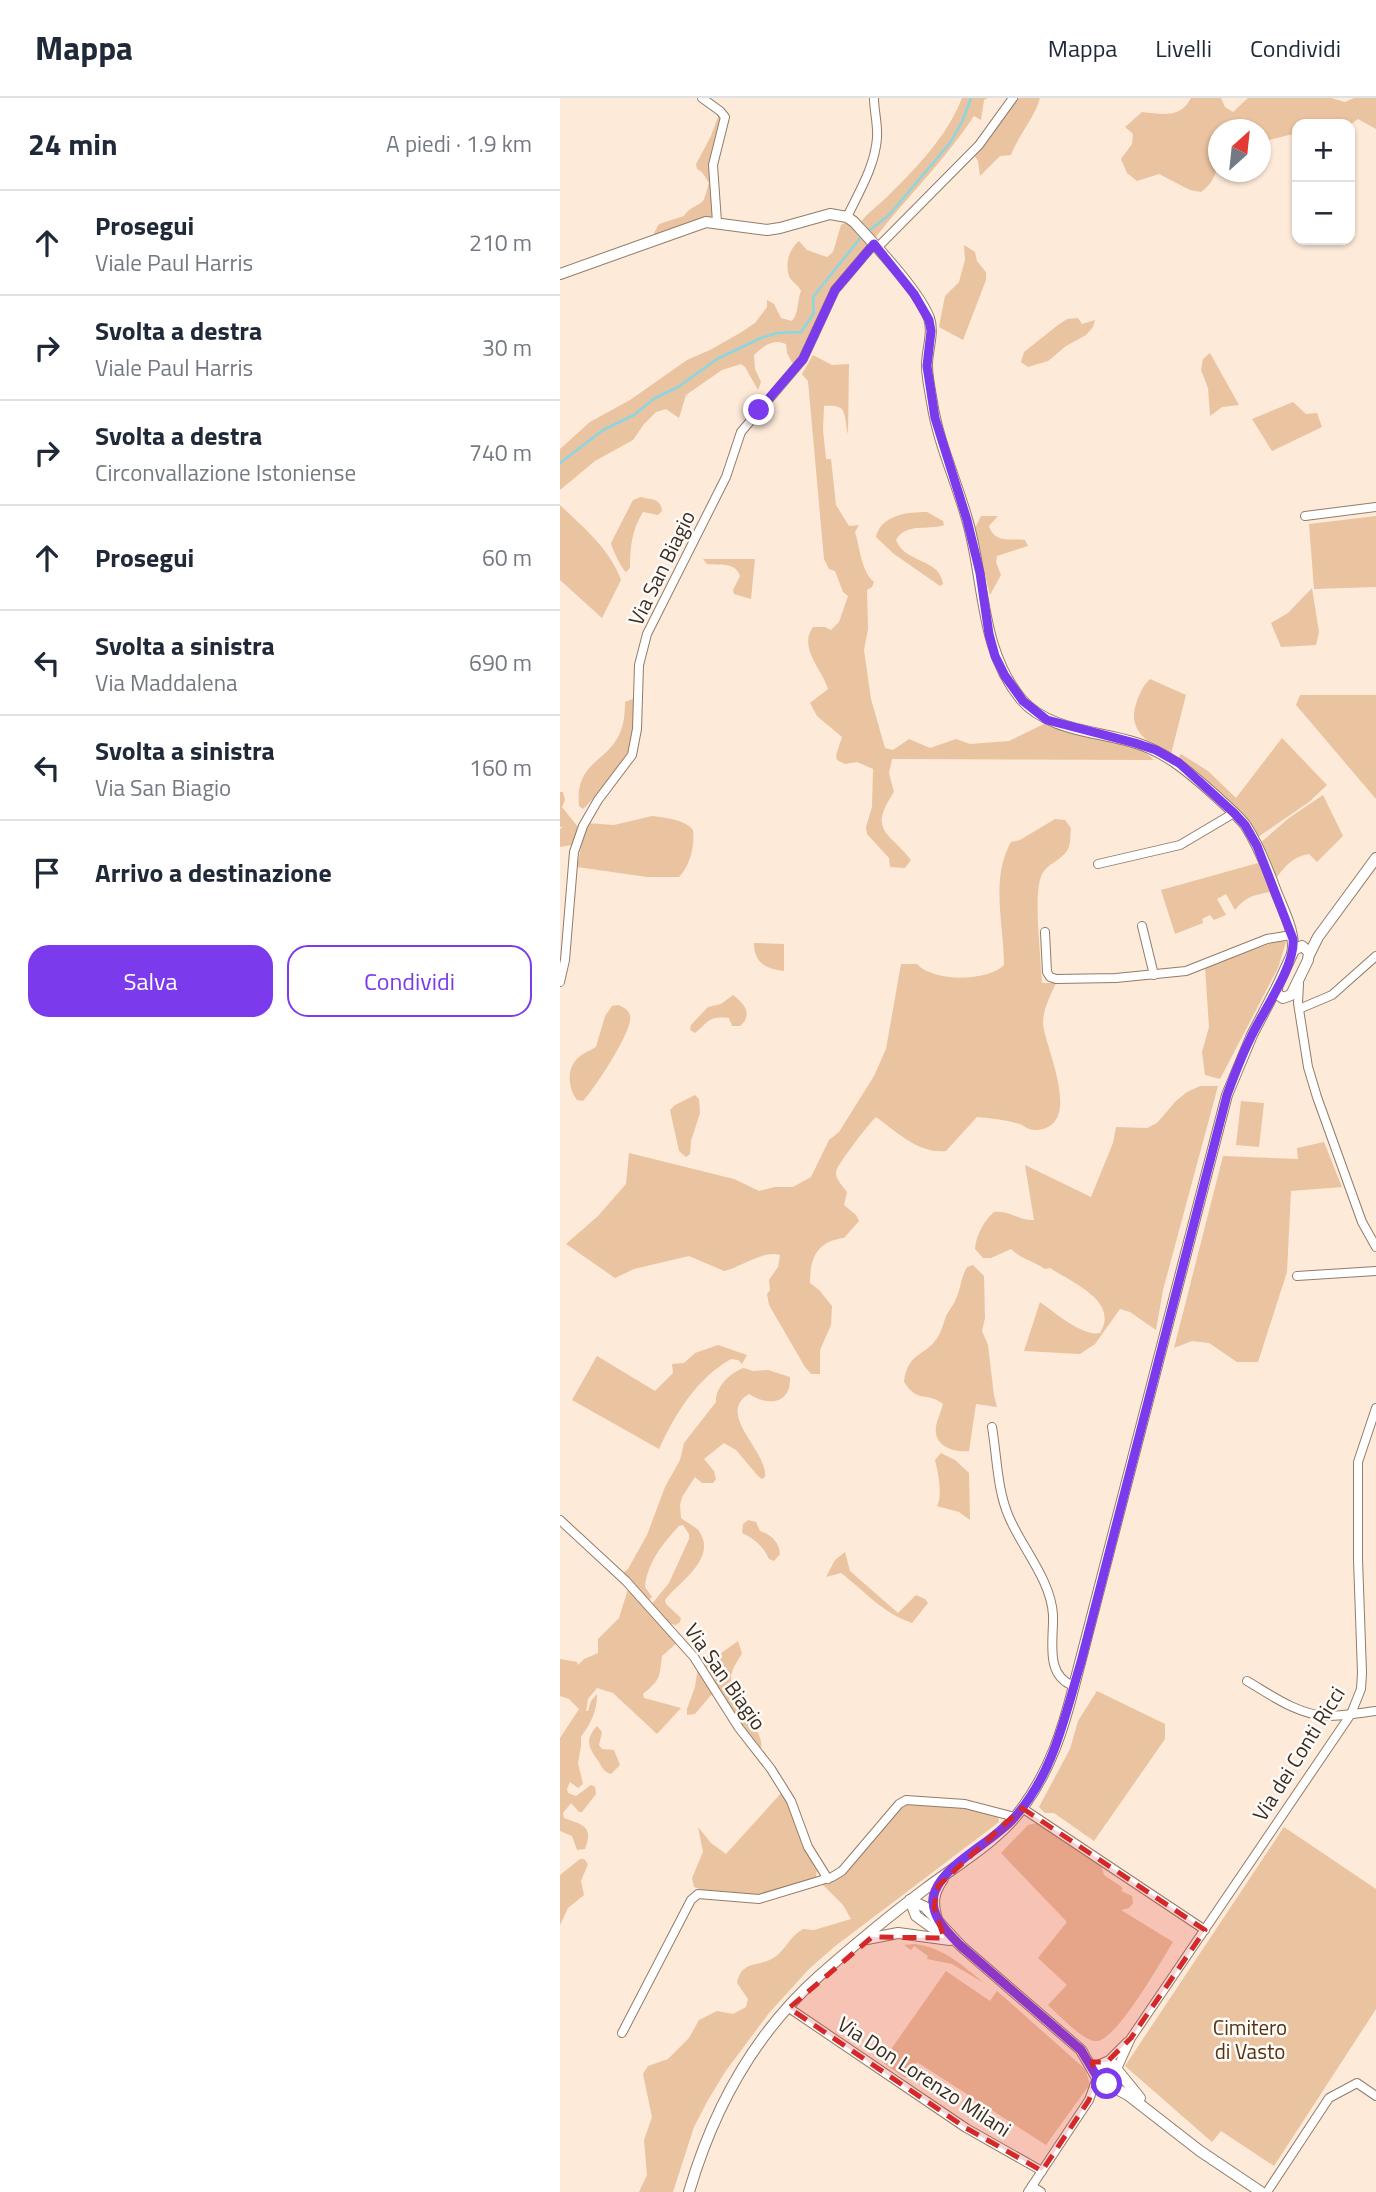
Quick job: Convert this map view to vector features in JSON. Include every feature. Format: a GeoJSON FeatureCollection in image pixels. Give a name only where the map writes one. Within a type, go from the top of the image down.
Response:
{"type":"FeatureCollection","features":[{"type":"Feature","properties":{"kind":"main road"},"geometry":{"type":"LineString","coordinates":[[560,274],[706,222],[767,230],[780,229],[830,214],[847,217],[859,228],[914,294],[929,320],[931,331],[927,366],[935,418],[967,520],[980,573],[989,634],[995,656],[1005,676],[1023,701],[1047,720],[1135,743],[1156,750],[1179,763],[1245,825],[1300,944],[1301,975],[1292,1002]]}},
{"type":"Feature","properties":{"kind":"main road"},"geometry":{"type":"LineString","coordinates":[[689,2192],[712,2125],[727,2095],[747,2062],[789,2008],[818,1978],[910,1900],[1005,1828],[1041,1780],[1055,1752],[1074,1686],[1227,1095],[1251,1035],[1269,1006],[1292,954],[1300,944],[1318,937],[1376,858]]}},
{"type":"Feature","properties":{"kind":"main road"},"geometry":{"type":"LineString","coordinates":[[1277,987],[1277,994],[1292,1002]]}},
{"type":"Feature","properties":{"kind":"main road"},"geometry":{"type":"LineString","coordinates":[[1269,1006],[1277,999],[1292,1002]]}},
{"type":"Feature","properties":{"kind":"main road"},"geometry":{"type":"LineString","coordinates":[[937,1919],[934,1907],[936,1890],[955,1867]]}},
{"type":"Feature","properties":{"kind":"main road"},"geometry":{"type":"LineString","coordinates":[[910,1900],[925,1908],[961,1946],[1081,2050],[1102,2080],[1128,2095],[1200,2151],[1261,2192]]}},
{"type":"Feature","properties":{"kind":"main road"},"geometry":{"type":"LineString","coordinates":[[910,1900],[916,1916],[923,1923],[961,1946]]}},
{"type":"Feature","properties":{"kind":"main road"},"geometry":{"type":"LineString","coordinates":[[858,1944],[872,1937],[898,1933],[950,1940]]}},
{"type":"Feature","properties":{"kind":"main road"},"geometry":{"type":"LineString","coordinates":[[1081,2050],[1113,2064],[1128,2086],[1161,2120]]}},
{"type":"Feature","properties":{"kind":"main road"},"geometry":{"type":"LineString","coordinates":[[1102,2080],[1098,2066],[1107,2062]]}},
{"type":"Feature","properties":{"kind":"main road"},"geometry":{"type":"LineString","coordinates":[[1102,2080],[1116,2080],[1118,2070]]}},
{"type":"Feature","properties":{"kind":"street"},"geometry":{"type":"LineString","coordinates":[[702,98],[725,117],[713,165],[718,222]]}},
{"type":"Feature","properties":{"kind":"street"},"geometry":{"type":"LineString","coordinates":[[847,217],[876,150],[874,98]]}},
{"type":"Feature","properties":{"kind":"street","name":"Via San Biagio"},"geometry":{"type":"LineString","coordinates":[[560,982],[565,960],[574,852],[583,826],[598,800],[632,755],[637,729],[639,665],[651,625],[726,477],[741,432],[803,359],[835,290],[874,245],[979,145],[1013,98]]}},
{"type":"Feature","properties":{"kind":"street"},"geometry":{"type":"LineString","coordinates":[[1304,516],[1376,507]]}},
{"type":"Feature","properties":{"kind":"street"},"geometry":{"type":"LineString","coordinates":[[1098,864],[1180,845],[1234,813]]}},
{"type":"Feature","properties":{"kind":"street"},"geometry":{"type":"LineString","coordinates":[[1142,926],[1154,975]]}},
{"type":"Feature","properties":{"kind":"street"},"geometry":{"type":"LineString","coordinates":[[1045,932],[1047,972],[1050,977],[1056,979],[1116,978],[1186,971],[1267,939],[1300,944]]}},
{"type":"Feature","properties":{"kind":"street"},"geometry":{"type":"LineString","coordinates":[[1376,956],[1332,995],[1292,1002],[1317,1097],[1362,1222],[1376,1247]]}},
{"type":"Feature","properties":{"kind":"street"},"geometry":{"type":"LineString","coordinates":[[1297,1276],[1376,1270]]}},
{"type":"Feature","properties":{"kind":"street","name":"Via dei Conti Ricci"},"geometry":{"type":"LineString","coordinates":[[1107,2062],[1131,2038],[1351,1714],[1361,1689],[1362,1673],[1358,1462],[1376,1408]]}},
{"type":"Feature","properties":{"kind":"street"},"geometry":{"type":"LineString","coordinates":[[992,1427],[1000,1485],[1008,1516],[1050,1598],[1053,1614],[1052,1648],[1057,1673],[1061,1680],[1074,1686]]}},
{"type":"Feature","properties":{"kind":"street","name":"Via San Biagio"},"geometry":{"type":"LineString","coordinates":[[560,1520],[626,1581],[694,1657],[738,1728],[771,1769],[791,1801],[808,1847],[828,1879]]}},
{"type":"Feature","properties":{"kind":"street"},"geometry":{"type":"LineString","coordinates":[[1247,1681],[1281,1701],[1315,1714],[1329,1716],[1376,1711]]}},
{"type":"Feature","properties":{"kind":"street"},"geometry":{"type":"LineString","coordinates":[[622,2033],[695,1896],[705,1894],[759,1899],[828,1879],[842,1871],[899,1804],[906,1800],[965,1804],[1019,1812],[1205,1930]]}},
{"type":"Feature","properties":{"kind":"street","name":"Via Don Lorenzo Milani"},"geometry":{"type":"LineString","coordinates":[[789,2008],[966,2128],[1042,2171]]}},
{"type":"Feature","properties":{"kind":"street","name":"Via dei Conti Ricci"},"geometry":{"type":"LineString","coordinates":[[1118,2070],[1131,2038]]}},
{"type":"Feature","properties":{"kind":"street"},"geometry":{"type":"LineString","coordinates":[[1041,2192],[1030,2189],[1102,2080]]}},
{"type":"Feature","properties":{"kind":"street"},"geometry":{"type":"LineString","coordinates":[[1267,2192],[1329,2098],[1357,2083],[1376,2096]]}},
{"type":"Feature","properties":{"kind":"highlighted area"},"geometry":{"type":"Polygon","coordinates":[[[1022,1808],[1205,1930],[1131,2038],[1107,2062],[1092,2062],[1097,2078],[1089,2100],[1042,2171],[966,2128],[789,2008],[872,1937],[944,1938],[934,1907],[938,1886],[1022,1808]]]}},
{"type":"Feature","properties":{"kind":"green space"},"geometry":{"type":"Polygon","coordinates":[[[962,98],[988,98],[984,100],[981,120],[974,116],[951,148],[875,238],[860,223],[930,151],[948,126],[962,98]]]}},
{"type":"Feature","properties":{"kind":"green space"},"geometry":{"type":"Polygon","coordinates":[[[1018,98],[1040,98],[1011,155],[1000,156],[980,176],[975,156],[1018,98]]]}},
{"type":"Feature","properties":{"kind":"green space"},"geometry":{"type":"Polygon","coordinates":[[[1191,98],[1221,98],[1225,107],[1233,112],[1248,98],[1331,98],[1345,102],[1354,98],[1376,98],[1376,129],[1358,119],[1355,121],[1355,119],[1292,119],[1292,134],[1271,140],[1271,119],[1208,119],[1208,182],[1211,182],[1208,186],[1201,192],[1190,190],[1159,174],[1137,181],[1127,173],[1121,159],[1132,144],[1133,134],[1125,127],[1142,112],[1170,114],[1187,105],[1191,98]]]}},
{"type":"Feature","properties":{"kind":"green space"},"geometry":{"type":"Polygon","coordinates":[[[719,114],[724,119],[712,166],[716,218],[651,239],[659,224],[684,216],[703,201],[709,183],[696,164],[719,114]]]}},
{"type":"Feature","properties":{"kind":"green space"},"geometry":{"type":"Polygon","coordinates":[[[844,223],[859,233],[868,248],[841,279],[795,368],[787,353],[786,344],[768,344],[754,355],[755,369],[761,382],[758,390],[741,364],[722,370],[686,395],[679,418],[666,409],[656,412],[633,440],[595,461],[560,490],[560,449],[590,422],[630,400],[687,360],[710,350],[755,323],[767,307],[767,300],[774,304],[781,318],[792,321],[801,291],[788,273],[793,248],[799,241],[807,250],[827,257],[833,252],[844,223]]]}},
{"type":"Feature","properties":{"kind":"green space"},"geometry":{"type":"Polygon","coordinates":[[[964,245],[975,252],[977,261],[986,272],[986,280],[963,340],[939,327],[945,296],[959,282],[965,260],[964,245]]]}},
{"type":"Feature","properties":{"kind":"green space"},"geometry":{"type":"Polygon","coordinates":[[[1078,318],[1082,324],[1095,320],[1086,335],[1066,346],[1048,361],[1028,367],[1021,362],[1024,352],[1058,325],[1067,319],[1078,318]]]}},
{"type":"Feature","properties":{"kind":"green space"},"geometry":{"type":"Polygon","coordinates":[[[1210,353],[1239,405],[1222,407],[1210,416],[1208,388],[1201,370],[1203,359],[1210,353]]]}},
{"type":"Feature","properties":{"kind":"green space"},"geometry":{"type":"Polygon","coordinates":[[[813,355],[832,365],[849,364],[848,434],[844,412],[832,406],[824,406],[823,430],[826,459],[831,459],[836,505],[849,526],[859,525],[855,532],[861,559],[874,582],[867,590],[868,629],[864,650],[871,699],[885,748],[893,750],[909,739],[930,748],[956,739],[970,744],[1009,741],[1044,724],[1136,744],[1154,760],[892,759],[889,773],[894,792],[886,805],[882,824],[889,837],[911,860],[905,868],[890,867],[889,858],[867,834],[866,827],[872,807],[873,769],[857,762],[845,764],[837,760],[842,737],[817,716],[810,703],[828,689],[810,651],[809,635],[813,627],[831,630],[839,622],[848,596],[843,592],[835,571],[829,569],[824,559],[808,381],[802,374],[813,355]]]}},
{"type":"Feature","properties":{"kind":"green space"},"geometry":{"type":"Polygon","coordinates":[[[1293,402],[1306,414],[1317,413],[1322,427],[1272,451],[1252,419],[1293,402]]]}},
{"type":"Feature","properties":{"kind":"green space"},"geometry":{"type":"Polygon","coordinates":[[[641,497],[657,501],[662,511],[658,515],[643,512],[639,518],[631,546],[630,568],[626,572],[611,543],[633,500],[641,497]]]}},
{"type":"Feature","properties":{"kind":"green space"},"geometry":{"type":"Polygon","coordinates":[[[560,505],[603,548],[621,580],[602,618],[560,580],[560,505]]]}},
{"type":"Feature","properties":{"kind":"green space"},"geometry":{"type":"Polygon","coordinates":[[[927,512],[943,521],[944,525],[911,529],[900,534],[896,540],[900,548],[936,570],[943,584],[940,586],[894,554],[876,537],[889,519],[903,514],[927,512]]]}},
{"type":"Feature","properties":{"kind":"green space"},"geometry":{"type":"Polygon","coordinates":[[[981,516],[998,516],[989,526],[995,536],[1025,540],[1028,546],[997,556],[996,562],[1001,575],[990,595],[974,530],[981,516]]]}},
{"type":"Feature","properties":{"kind":"green space"},"geometry":{"type":"Polygon","coordinates":[[[1376,516],[1376,587],[1314,589],[1309,524],[1376,516]]]}},
{"type":"Feature","properties":{"kind":"green space"},"geometry":{"type":"Polygon","coordinates":[[[703,559],[755,559],[751,599],[734,594],[733,590],[740,576],[735,568],[707,564],[703,559]]]}},
{"type":"Feature","properties":{"kind":"green space"},"geometry":{"type":"Polygon","coordinates":[[[1312,588],[1319,632],[1316,645],[1281,647],[1271,623],[1288,613],[1312,588]]]}},
{"type":"Feature","properties":{"kind":"green space"},"geometry":{"type":"Polygon","coordinates":[[[1150,679],[1186,695],[1171,754],[1148,741],[1137,729],[1135,722],[1137,701],[1150,679]]]}},
{"type":"Feature","properties":{"kind":"green space"},"geometry":{"type":"Polygon","coordinates":[[[1300,695],[1376,695],[1376,799],[1296,705],[1300,695]]]}},
{"type":"Feature","properties":{"kind":"green space"},"geometry":{"type":"Polygon","coordinates":[[[635,698],[634,729],[627,755],[610,780],[583,809],[579,806],[582,780],[619,735],[625,702],[635,698]]]}},
{"type":"Feature","properties":{"kind":"green space"},"geometry":{"type":"Polygon","coordinates":[[[1282,738],[1327,785],[1309,802],[1258,837],[1178,759],[1181,754],[1208,771],[1236,798],[1282,738]]]}},
{"type":"Feature","properties":{"kind":"green space"},"geometry":{"type":"Polygon","coordinates":[[[560,792],[563,792],[565,800],[562,807],[578,827],[572,845],[560,847],[560,829],[563,827],[560,827],[560,792]]]}},
{"type":"Feature","properties":{"kind":"green space"},"geometry":{"type":"Polygon","coordinates":[[[1323,795],[1343,836],[1317,862],[1309,854],[1298,857],[1285,867],[1275,880],[1259,844],[1289,818],[1323,795]]]}},
{"type":"Feature","properties":{"kind":"green space"},"geometry":{"type":"Polygon","coordinates":[[[652,816],[680,821],[693,830],[691,855],[679,877],[647,877],[577,867],[586,823],[614,825],[652,816]]]}},
{"type":"Feature","properties":{"kind":"green space"},"geometry":{"type":"Polygon","coordinates":[[[1055,819],[1065,820],[1071,828],[1070,844],[1065,854],[1042,874],[1038,889],[1038,915],[1042,983],[1056,983],[1043,1024],[1059,1086],[1058,1116],[1049,1126],[1034,1130],[1009,1121],[977,1117],[946,1151],[918,1146],[876,1117],[847,1153],[836,1172],[838,1180],[847,1192],[844,1205],[859,1221],[844,1238],[821,1247],[812,1266],[810,1283],[832,1306],[831,1325],[820,1350],[820,1374],[811,1374],[805,1367],[769,1305],[769,1280],[778,1267],[780,1255],[759,1257],[724,1271],[689,1256],[634,1269],[615,1278],[566,1244],[598,1216],[626,1184],[629,1153],[734,1179],[759,1191],[775,1187],[793,1187],[811,1177],[829,1140],[839,1132],[874,1076],[886,1049],[901,964],[917,964],[935,974],[960,978],[985,975],[1004,965],[1000,886],[1005,856],[1011,842],[1020,840],[1055,819]]]}},
{"type":"Feature","properties":{"kind":"green space"},"geometry":{"type":"Polygon","coordinates":[[[1258,863],[1270,892],[1250,897],[1235,910],[1226,894],[1217,899],[1226,915],[1214,920],[1210,915],[1202,919],[1203,923],[1175,934],[1161,890],[1258,863]]]}},
{"type":"Feature","properties":{"kind":"green space"},"geometry":{"type":"Polygon","coordinates":[[[1280,940],[1286,942],[1278,968],[1220,1079],[1205,1075],[1202,1052],[1209,1027],[1205,967],[1280,940]]]}},
{"type":"Feature","properties":{"kind":"green space"},"geometry":{"type":"Polygon","coordinates":[[[754,943],[784,944],[784,971],[762,964],[756,956],[754,943]]]}},
{"type":"Feature","properties":{"kind":"green space"},"geometry":{"type":"Polygon","coordinates":[[[733,995],[741,1002],[747,1014],[740,1026],[732,1026],[729,1018],[717,1018],[710,1020],[695,1033],[690,1030],[691,1025],[708,1007],[721,1004],[733,995]]]}},
{"type":"Feature","properties":{"kind":"green space"},"geometry":{"type":"Polygon","coordinates":[[[618,1005],[630,1015],[626,1033],[583,1101],[577,1100],[570,1080],[573,1064],[580,1056],[596,1047],[605,1016],[612,1006],[618,1005]]]}},
{"type":"Feature","properties":{"kind":"green space"},"geometry":{"type":"Polygon","coordinates":[[[1200,1086],[1218,1086],[1163,1290],[1156,1330],[1130,1312],[1120,1309],[1095,1344],[1080,1354],[1024,1351],[1040,1302],[1069,1323],[1093,1333],[1100,1333],[1104,1311],[1099,1302],[1080,1286],[1050,1268],[1045,1269],[1023,1258],[1011,1249],[991,1258],[983,1258],[975,1249],[984,1224],[994,1212],[1034,1220],[1025,1165],[1091,1197],[1113,1143],[1116,1127],[1147,1128],[1157,1123],[1187,1092],[1200,1086]]]}},
{"type":"Feature","properties":{"kind":"green space"},"geometry":{"type":"Polygon","coordinates":[[[695,1095],[699,1099],[700,1113],[691,1141],[690,1154],[686,1157],[679,1151],[670,1110],[695,1095]]]}},
{"type":"Feature","properties":{"kind":"green space"},"geometry":{"type":"Polygon","coordinates":[[[1241,1101],[1264,1103],[1259,1147],[1236,1145],[1241,1101]]]}},
{"type":"Feature","properties":{"kind":"green space"},"geometry":{"type":"Polygon","coordinates":[[[1324,1142],[1342,1187],[1291,1191],[1287,1272],[1258,1362],[1237,1362],[1209,1343],[1192,1341],[1174,1348],[1223,1156],[1298,1159],[1297,1148],[1324,1142]]]}},
{"type":"Feature","properties":{"kind":"green space"},"geometry":{"type":"Polygon","coordinates":[[[973,1265],[984,1276],[985,1318],[982,1331],[988,1345],[997,1407],[976,1404],[969,1451],[963,1451],[946,1447],[938,1439],[936,1427],[943,1404],[914,1393],[904,1382],[909,1364],[929,1348],[939,1335],[956,1299],[965,1271],[973,1265]]]}},
{"type":"Feature","properties":{"kind":"green space"},"geometry":{"type":"Polygon","coordinates":[[[718,1345],[747,1355],[742,1364],[731,1359],[697,1387],[672,1423],[659,1449],[572,1400],[597,1356],[655,1391],[673,1373],[672,1364],[684,1363],[695,1353],[718,1345]]]}},
{"type":"Feature","properties":{"kind":"green space"},"geometry":{"type":"Polygon","coordinates":[[[744,1368],[753,1371],[768,1370],[790,1377],[787,1393],[782,1398],[771,1401],[749,1394],[740,1402],[740,1422],[764,1467],[765,1477],[762,1479],[758,1476],[736,1450],[724,1443],[704,1459],[714,1471],[716,1479],[713,1483],[702,1483],[695,1477],[680,1505],[681,1518],[699,1531],[704,1541],[704,1551],[694,1569],[665,1600],[681,1618],[676,1625],[667,1623],[651,1605],[669,1583],[689,1539],[683,1525],[667,1539],[652,1562],[645,1587],[652,1597],[648,1601],[623,1573],[647,1535],[665,1487],[680,1460],[684,1443],[716,1402],[718,1391],[725,1381],[744,1368]]]}},
{"type":"Feature","properties":{"kind":"green space"},"geometry":{"type":"Polygon","coordinates":[[[941,1453],[955,1460],[969,1473],[970,1520],[959,1512],[937,1506],[940,1490],[935,1460],[941,1453]]]}},
{"type":"Feature","properties":{"kind":"green space"},"geometry":{"type":"Polygon","coordinates":[[[748,1520],[756,1522],[760,1531],[776,1542],[780,1554],[774,1561],[769,1559],[758,1543],[742,1533],[743,1524],[748,1520]]]}},
{"type":"Feature","properties":{"kind":"green space"},"geometry":{"type":"Polygon","coordinates":[[[845,1552],[850,1571],[898,1613],[916,1595],[925,1599],[928,1603],[912,1623],[883,1607],[841,1573],[826,1577],[835,1560],[845,1552]]]}},
{"type":"Feature","properties":{"kind":"green space"},"geometry":{"type":"Polygon","coordinates":[[[629,1586],[679,1641],[662,1656],[658,1678],[643,1694],[644,1698],[681,1708],[657,1734],[613,1693],[597,1688],[588,1699],[586,1711],[597,1694],[593,1717],[581,1737],[578,1763],[583,1784],[578,1788],[570,1782],[567,1789],[568,1793],[576,1796],[591,1785],[595,1787],[596,1794],[582,1812],[571,1803],[563,1813],[564,1818],[587,1830],[585,1849],[577,1850],[572,1836],[560,1831],[560,1738],[579,1709],[569,1699],[560,1696],[560,1659],[577,1662],[578,1665],[598,1653],[598,1639],[619,1618],[629,1586]]]}},
{"type":"Feature","properties":{"kind":"green space"},"geometry":{"type":"Polygon","coordinates":[[[738,1641],[742,1653],[732,1671],[732,1687],[741,1710],[759,1735],[761,1752],[714,1696],[711,1695],[695,1714],[687,1715],[699,1660],[705,1656],[720,1654],[738,1641]]]}},
{"type":"Feature","properties":{"kind":"green space"},"geometry":{"type":"Polygon","coordinates":[[[1097,1691],[1165,1724],[1165,1739],[1094,1841],[1054,1813],[1045,1813],[1039,1807],[1070,1749],[1078,1721],[1097,1691]]]}},
{"type":"Feature","properties":{"kind":"green space"},"geometry":{"type":"Polygon","coordinates":[[[597,1726],[602,1732],[599,1745],[602,1749],[614,1750],[620,1765],[611,1774],[604,1770],[589,1744],[590,1736],[597,1726]]]}},
{"type":"Feature","properties":{"kind":"green space"},"geometry":{"type":"Polygon","coordinates":[[[783,1791],[817,1869],[816,1878],[757,1897],[714,1894],[694,1887],[692,1878],[703,1852],[698,1827],[711,1843],[726,1854],[783,1791]]]}},
{"type":"Feature","properties":{"kind":"green space"},"geometry":{"type":"Polygon","coordinates":[[[907,1803],[945,1805],[998,1815],[999,1822],[834,1947],[809,1969],[769,2013],[725,2072],[694,2127],[673,2192],[639,2192],[647,2175],[644,2140],[652,2117],[643,2074],[648,2066],[668,2059],[689,2038],[699,2020],[717,2011],[733,2014],[746,2007],[748,1999],[737,1983],[739,1975],[747,1967],[775,1957],[803,1929],[814,1930],[851,1919],[843,1905],[821,1883],[840,1876],[872,1843],[896,1811],[907,1803]]]}},
{"type":"Feature","properties":{"kind":"green space"},"geometry":{"type":"Polygon","coordinates":[[[1037,1823],[1101,1866],[1104,1875],[1123,1888],[1121,1891],[1132,1896],[1133,1903],[1129,1908],[1121,1910],[1173,1942],[1125,2016],[1104,2038],[1095,2041],[1077,2032],[1048,2005],[1067,1985],[1038,1958],[1067,1922],[1001,1853],[1028,1825],[1037,1823]]]}},
{"type":"Feature","properties":{"kind":"green space","name":"Cimitero di Vasto"},"geometry":{"type":"Polygon","coordinates":[[[1284,1827],[1376,1889],[1376,2009],[1274,2166],[1221,2131],[1212,2142],[1125,2066],[1284,1827]]]}},
{"type":"Feature","properties":{"kind":"green space"},"geometry":{"type":"Polygon","coordinates":[[[580,1859],[584,1859],[588,1864],[581,1881],[584,1895],[568,1908],[560,1925],[560,1875],[580,1859]]]}},
{"type":"Feature","properties":{"kind":"green space"},"geometry":{"type":"Polygon","coordinates":[[[915,1944],[944,1953],[984,1983],[952,1964],[927,1959],[928,1956],[914,1946],[911,1950],[904,1945],[915,1944]]]}},
{"type":"Feature","properties":{"kind":"green space"},"geometry":{"type":"Polygon","coordinates":[[[946,1971],[990,2001],[997,1991],[1085,2069],[1090,2084],[1046,2145],[917,2062],[905,2078],[882,2062],[946,1971]]]}},
{"type":"Feature","properties":{"kind":"waterway"},"geometry":{"type":"LineString","coordinates":[[866,233],[889,215],[950,143],[971,98]]}},
{"type":"Feature","properties":{"kind":"waterway"},"geometry":{"type":"LineString","coordinates":[[560,463],[603,430],[634,415],[655,398],[678,387],[717,359],[761,338],[777,333],[801,332],[814,313],[813,297],[861,237]]}},
{"type":"Feature","properties":{"kind":"route"},"geometry":{"type":"LineString","coordinates":[[759,410],[803,359],[835,290],[874,244],[914,294],[929,320],[931,331],[927,366],[935,418],[967,520],[980,573],[989,634],[995,656],[1005,676],[1023,701],[1047,720],[1156,750],[1179,763],[1234,813],[1245,825],[1257,846],[1293,939],[1292,954],[1269,1006],[1251,1035],[1227,1095],[1081,1662],[1055,1752],[1023,1808],[1005,1828],[943,1879],[934,1898],[937,1919],[945,1929],[1081,2050],[1099,2080],[1107,2084]]}}]}
